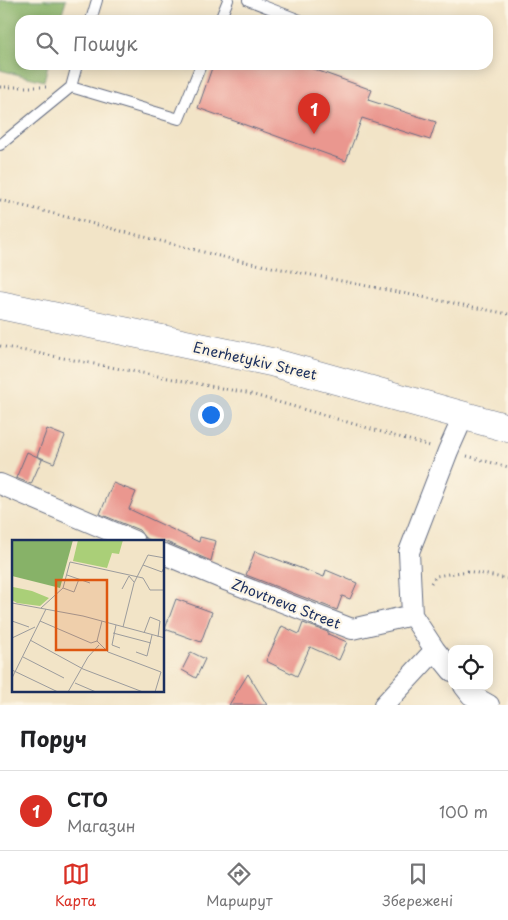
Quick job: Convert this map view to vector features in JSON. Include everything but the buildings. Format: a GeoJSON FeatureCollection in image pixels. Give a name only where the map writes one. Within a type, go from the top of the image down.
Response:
{"type":"FeatureCollection","features":[{"type":"Feature","properties":{"kind":"main road","name":"Enerhetykiv Street"},"geometry":{"type":"LineString","coordinates":[[0,306],[271,362],[508,428]]}},
{"type":"Feature","properties":{"kind":"street"},"geometry":{"type":"LineString","coordinates":[[448,666],[412,615],[409,552],[464,415]]}},
{"type":"Feature","properties":{"kind":"street"},"geometry":{"type":"LineString","coordinates":[[0,484],[132,540]]}},
{"type":"Feature","properties":{"kind":"street","name":"Zhovtneva Street"},"geometry":{"type":"LineString","coordinates":[[165,554],[352,629],[412,615]]}},
{"type":"Feature","properties":{"kind":"street"},"geometry":{"type":"LineString","coordinates":[[384,705],[435,650]]}},
{"type":"Feature","properties":{"kind":"street"},"geometry":{"type":"LineString","coordinates":[[467,690],[471,695],[489,705]]}},
{"type":"Feature","properties":{"kind":"lane"},"geometry":{"type":"LineString","coordinates":[[93,15],[98,0]]}},
{"type":"Feature","properties":{"kind":"lane"},"geometry":{"type":"LineString","coordinates":[[222,15],[228,0]]}},
{"type":"Feature","properties":{"kind":"lane"},"geometry":{"type":"LineString","coordinates":[[248,0],[287,15]]}},
{"type":"Feature","properties":{"kind":"lane"},"geometry":{"type":"LineString","coordinates":[[0,145],[70,87],[75,70]]}},
{"type":"Feature","properties":{"kind":"lane"},"geometry":{"type":"LineString","coordinates":[[70,87],[179,120],[199,70]]}},
{"type":"Feature","properties":{"kind":"path"},"geometry":{"type":"LineString","coordinates":[[0,87],[70,87]]}},
{"type":"Feature","properties":{"kind":"path"},"geometry":{"type":"LineString","coordinates":[[0,200],[231,258],[508,314]]}},
{"type":"Feature","properties":{"kind":"path"},"geometry":{"type":"LineString","coordinates":[[0,346],[247,393],[508,467]]}},
{"type":"Feature","properties":{"kind":"path"},"geometry":{"type":"LineString","coordinates":[[431,584],[436,576],[468,571],[508,579]]}},
{"type":"Feature","properties":{"kind":"green space"},"geometry":{"type":"Polygon","coordinates":[[[0,0],[66,0],[62,15],[15,15],[15,70],[47,70],[44,81],[0,70],[0,0]]]}},
{"type":"Feature","properties":{"kind":"place","name":"СТО"},"geometry":{"type":"Point","coordinates":[314,134]}}]}
